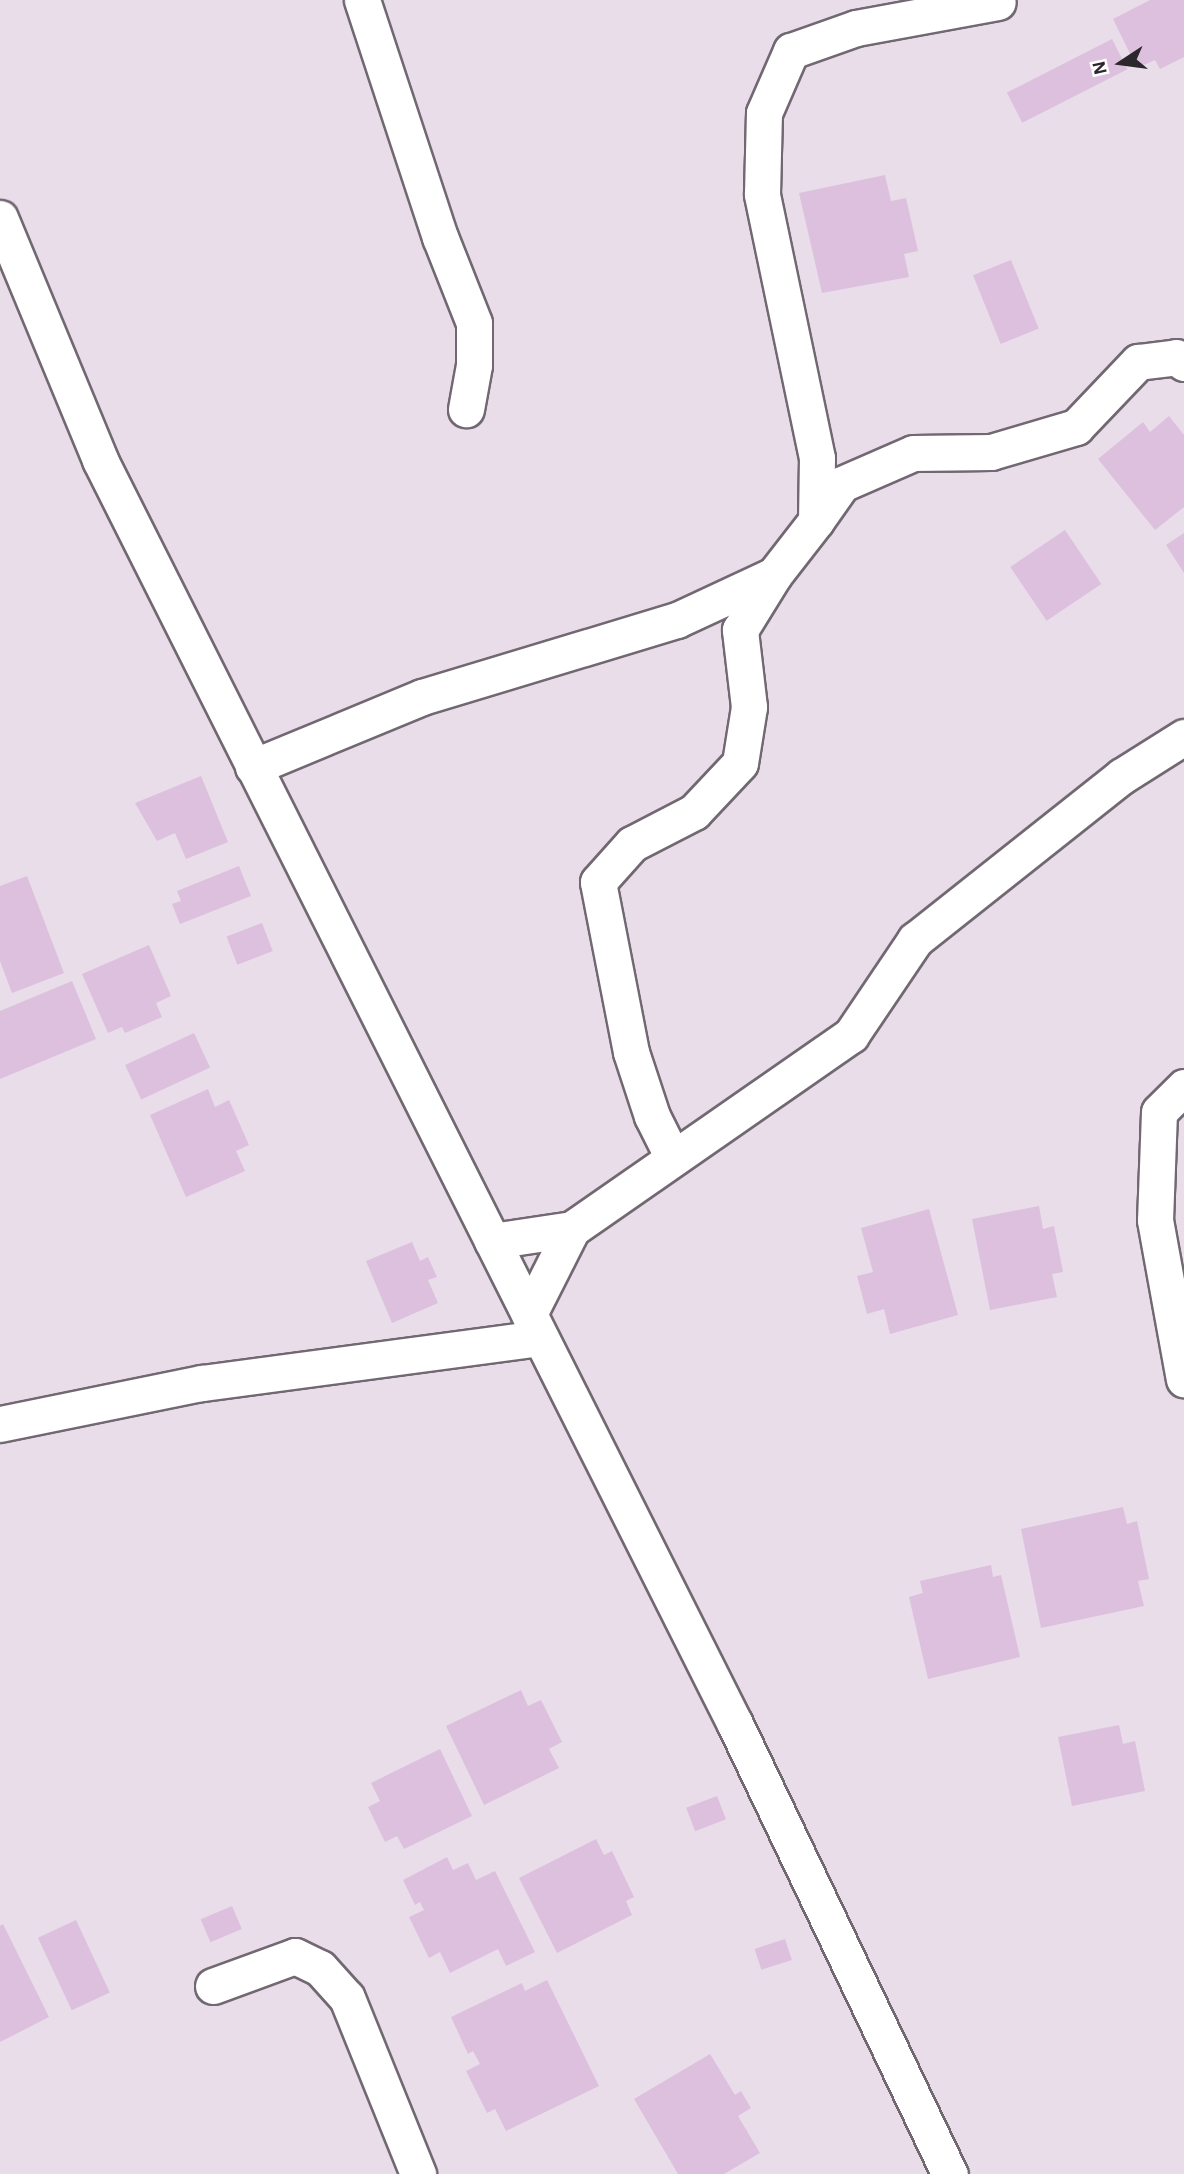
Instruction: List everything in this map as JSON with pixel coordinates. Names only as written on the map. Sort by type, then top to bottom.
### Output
[{"type":"street","points":[[362,0],[440,237],[474,323],[474,365],[466,409]]},
{"type":"street","points":[[816,521],[817,458],[762,194],[764,113],[791,51],[856,28],[998,2]]},
{"type":"street","points":[[0,218],[100,460],[734,1724],[950,2174]]},
{"type":"street","points":[[673,1158],[652,1116],[631,1052],[598,882],[632,844],[694,812],[740,763],[749,707],[740,630],[774,575],[842,484],[913,453],[991,452],[1076,427],[1138,362],[1176,357],[1184,363]]},
{"type":"street","points":[[253,767],[422,697],[677,620],[774,575]]},
{"type":"street","points":[[492,1241],[572,1229],[850,1035],[915,940],[1122,776],[1184,737]]},
{"type":"street","points":[[1184,1087],[1159,1112],[1155,1220],[1184,1380]]},
{"type":"street","points":[[535,1326],[572,1229]]},
{"type":"street","points":[[0,1424],[202,1383],[535,1326]]},
{"type":"street","points":[[213,1986],[295,1956],[320,1968],[347,1998],[418,2174]]},
{"type":"building","points":[[1150,0],[1184,0],[1184,57],[1160,69],[1155,60],[1137,68],[1113,19]]},
{"type":"building","points":[[1112,39],[1127,69],[1022,123],[1007,93]]},
{"type":"building","points":[[885,175],[891,201],[906,198],[918,251],[904,254],[909,277],[822,293],[799,193]]},
{"type":"building","points":[[1011,260],[1039,329],[1001,344],[973,275]]},
{"type":"building","points":[[1169,416],[1184,435],[1184,507],[1155,530],[1098,459],[1143,422],[1150,432]]},
{"type":"building","points":[[1065,530],[1101,584],[1047,621],[1010,567]]},
{"type":"building","points":[[1184,533],[1184,573],[1166,545]]},
{"type":"building","points":[[201,776],[228,842],[186,859],[175,833],[157,841],[135,803]]},
{"type":"building","points":[[239,866],[251,896],[180,924],[172,904],[181,901],[177,891]]},
{"type":"building","points":[[27,876],[64,973],[12,993],[0,961],[0,886]]},
{"type":"building","points":[[262,923],[273,951],[237,965],[227,937]]},
{"type":"building","points":[[149,945],[171,996],[156,1003],[162,1017],[125,1033],[122,1027],[108,1033],[82,974]]},
{"type":"building","points":[[72,981],[96,1039],[0,1079],[0,1011]]},
{"type":"building","points":[[194,1033],[210,1067],[141,1100],[125,1065]]},
{"type":"building","points":[[208,1089],[215,1107],[229,1100],[249,1145],[236,1151],[245,1171],[186,1197],[150,1115]]},
{"type":"building","points":[[1039,1206],[1043,1229],[1054,1226],[1063,1272],[1052,1274],[1057,1297],[990,1310],[972,1219]]},
{"type":"building","points":[[929,1209],[958,1315],[890,1334],[884,1309],[867,1314],[857,1276],[873,1272],[861,1228]]},
{"type":"building","points":[[412,1242],[420,1261],[428,1257],[437,1277],[428,1280],[438,1303],[392,1323],[366,1261]]},
{"type":"building","points":[[1123,1507],[1127,1524],[1137,1521],[1149,1579],[1138,1581],[1144,1606],[1041,1628],[1021,1529]]},
{"type":"building","points":[[991,1565],[993,1577],[1001,1575],[1020,1657],[928,1679],[909,1597],[923,1593],[920,1581]]},
{"type":"building","points":[[521,1690],[528,1706],[541,1700],[562,1742],[549,1749],[559,1768],[484,1805],[446,1726]]},
{"type":"building","points":[[1119,1725],[1123,1744],[1135,1741],[1145,1791],[1072,1806],[1058,1737]]},
{"type":"building","points":[[440,1749],[472,1816],[404,1849],[397,1836],[385,1842],[368,1807],[380,1801],[371,1783]]},
{"type":"building","points":[[717,1796],[726,1819],[695,1831],[686,1808]]},
{"type":"building","points":[[596,1839],[604,1855],[612,1851],[634,1897],[626,1901],[632,1915],[557,1953],[519,1878]]},
{"type":"building","points":[[447,1857],[453,1870],[468,1863],[476,1880],[495,1871],[535,1952],[506,1966],[498,1949],[450,1973],[440,1952],[429,1958],[409,1917],[424,1910],[420,1902],[415,1905],[403,1880]]},
{"type":"building","points":[[232,1906],[242,1929],[210,1942],[201,1919]]},
{"type":"building","points":[[76,1920],[110,1993],[72,2010],[38,1938]]},
{"type":"building","points":[[3,1924],[49,2017],[0,2042],[0,1926]]},
{"type":"building","points":[[785,1939],[792,1960],[761,1970],[755,1949]]},
{"type":"building","points":[[547,1980],[599,2086],[506,2131],[495,2109],[487,2113],[466,2071],[480,2064],[473,2051],[468,2054],[451,2017],[522,1983],[525,1991]]},
{"type":"building","points":[[710,2054],[735,2095],[741,2091],[751,2108],[738,2116],[760,2153],[724,2174],[678,2174],[634,2099]]}]
